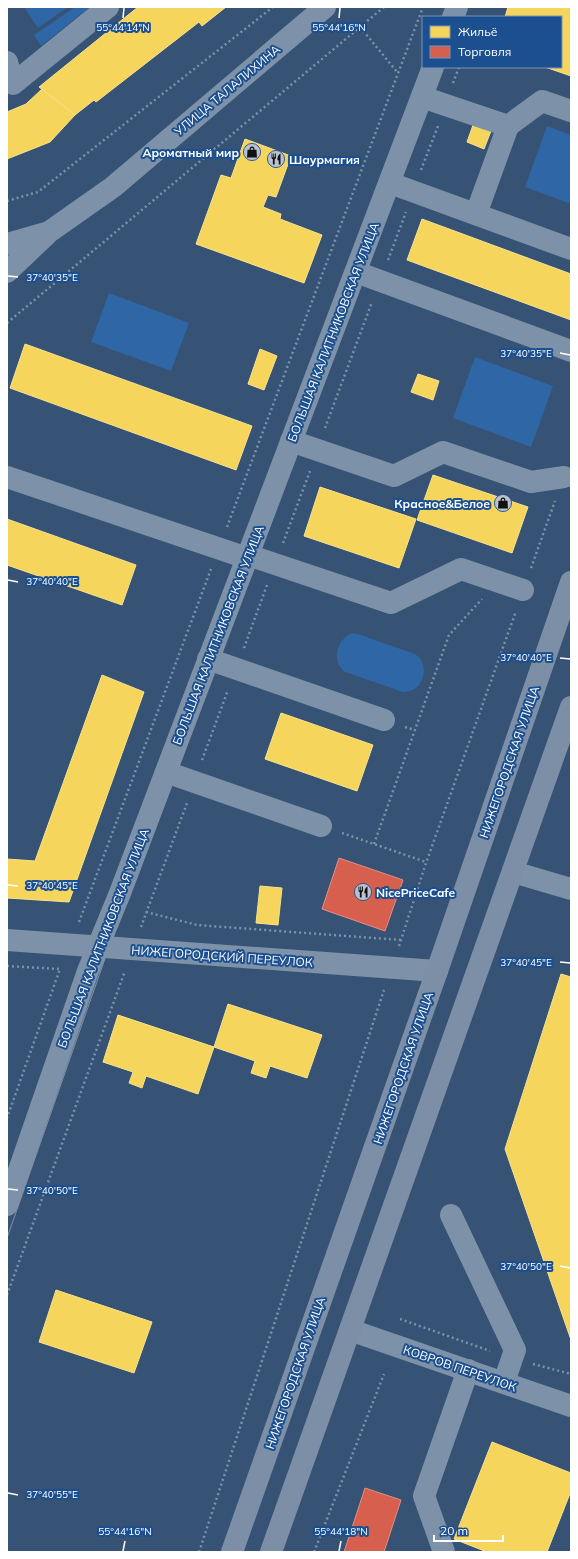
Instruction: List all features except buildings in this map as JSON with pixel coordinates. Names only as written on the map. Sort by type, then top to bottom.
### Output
[{"type":"main road","name":"НИЖЕГОРОДСКАЯ УЛИЦА","points":[[232,1552],[437,971],[571,582]]},
{"type":"main road","points":[[271,1552],[571,707]]},
{"type":"street","points":[[7,62],[13,84],[108,7]]},
{"type":"street","name":"УЛИЦА ТАЛАЛИХИНА","points":[[7,244],[48,232],[113,187],[325,7]]},
{"type":"street","name":"БОЛЬШАЯ КАЛИТНИКОВСКАЯ УЛИЦА","points":[[7,1205],[97,947],[166,772],[434,68]]},
{"type":"street","points":[[422,97],[508,126]]},
{"type":"street","points":[[476,214],[508,126],[542,101],[571,111]]},
{"type":"street","points":[[390,183],[571,249]]},
{"type":"street","points":[[7,272],[48,232]]},
{"type":"street","points":[[356,272],[571,351]]},
{"type":"street","points":[[291,441],[394,476],[443,452],[531,482],[564,477]]},
{"type":"street","points":[[7,477],[219,548],[248,556],[391,603],[461,569],[523,590]]},
{"type":"street","points":[[208,659],[384,720]]},
{"type":"street","points":[[166,772],[321,826]]},
{"type":"street","points":[[513,872],[571,889]]},
{"type":"street","name":"НИЖЕГОРОДСКИЙ ПЕРЕУЛОК","points":[[7,940],[437,971]]},
{"type":"street","points":[[451,1216],[515,1350],[504,1382]]},
{"type":"street","name":"КОВРОВ ПЕРЕУЛОК","points":[[350,1330],[571,1406]]},
{"type":"street","points":[[444,1552],[424,1496],[468,1370]]},
{"type":"path","points":[[7,201],[38,192],[273,7]]},
{"type":"path","points":[[7,323],[384,7]]},
{"type":"path","points":[[79,922],[423,7]]},
{"type":"path","points":[[360,27],[398,73]]},
{"type":"path","points":[[199,1552],[426,862],[564,477]]},
{"type":"path","points":[[374,844],[449,635],[498,581]]},
{"type":"path","points":[[321,826],[426,862]]},
{"type":"path","points":[[146,912],[197,925],[401,940]]},
{"type":"path","points":[[7,966],[60,969],[7,1118]]},
{"type":"path","points":[[400,1319],[513,1359],[571,1374]]},
{"type":"path","points":[[314,1552],[384,1374]]},
{"type":"shaded area","points":[[24,7],[68,7],[38,28]]},
{"type":"shaded area","points":[[75,7],[90,7],[41,46],[34,35]]},
{"type":"shaded area","points":[[547,126],[571,135],[571,204],[525,187]]},
{"type":"shaded area","points":[[109,293],[189,323],[171,371],[91,342]]},
{"type":"shaded area","points":[[475,357],[553,386],[531,447],[453,418]]},
{"type":"shaded area","points":[[351,633],[358,634],[415,654],[423,665],[423,678],[420,683],[416,688],[403,692],[345,672],[338,663],[337,652],[342,641]]},
{"type":"tram line","points":[[446,16],[450,7]]},
{"type":"tram line","points":[[461,16],[465,7]]},
{"type":"tram line","points":[[7,1175],[78,970],[112,891],[427,68]]},
{"type":"tram line","points":[[7,1238],[127,896],[442,68]]},
{"type":"place","name":"Ароматный мир","points":[[252,152]]},
{"type":"place","name":"Шаурмагия","points":[[276,159]]},
{"type":"place","name":"Красное&Белое","points":[[503,503]]},
{"type":"place","name":"NicePriceCafe","points":[[363,892]]}]
